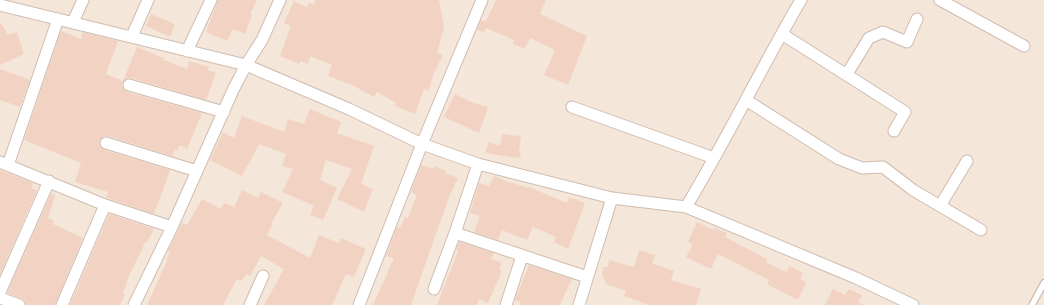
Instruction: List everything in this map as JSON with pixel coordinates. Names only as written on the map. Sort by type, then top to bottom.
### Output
[{"type":"street","points":[[73,22],[83,0]]},
{"type":"street","points":[[132,36],[148,0]]},
{"type":"street","points":[[187,51],[211,0]]},
{"type":"street","points":[[134,305],[172,227],[233,90],[246,65],[262,40],[280,0]]},
{"type":"street","points":[[359,305],[422,144],[482,0]]},
{"type":"street","points":[[686,207],[801,0]]},
{"type":"street","points":[[940,0],[1024,46]]},
{"type":"street","points":[[7,4],[58,19],[246,65],[349,109],[422,144],[478,164],[612,198],[686,207],[856,278],[913,305]]},
{"type":"street","points":[[58,19],[4,164],[105,205],[172,227]]},
{"type":"street","points":[[847,74],[869,38],[883,32],[907,42],[917,19]]},
{"type":"street","points":[[782,34],[905,112],[894,131]]},
{"type":"street","points":[[129,85],[224,112]]},
{"type":"street","points":[[746,100],[839,159],[862,168],[883,167],[913,190],[981,230]]},
{"type":"street","points":[[572,107],[714,158]]},
{"type":"street","points":[[106,143],[197,170]]},
{"type":"street","points":[[940,206],[967,161]]},
{"type":"street","points":[[434,289],[455,233],[478,164]]},
{"type":"street","points":[[0,292],[49,181]]},
{"type":"street","points":[[580,305],[587,277],[612,198]]},
{"type":"street","points":[[62,305],[105,205]]},
{"type":"street","points":[[455,233],[587,277]]},
{"type":"street","points":[[506,305],[522,256]]},
{"type":"street","points":[[250,305],[263,276]]},
{"type":"street","points":[[0,298],[19,305]]},
{"type":"lane","points":[[1032,305],[1044,283]]},
{"type":"shaded area","points":[[0,0],[1044,0],[1044,305],[0,305]]},
{"type":"building","points":[[218,0],[257,0],[250,14],[252,15],[245,34],[233,29],[227,41],[206,32]]},
{"type":"building","points":[[316,0],[439,0],[444,27],[437,53],[443,55],[432,77],[428,91],[424,89],[415,114],[395,106],[396,103],[377,92],[374,97],[352,85],[328,76],[332,65],[310,56],[308,64],[300,61],[299,64],[280,56],[291,26],[284,23],[294,1],[307,7],[309,2],[313,5]]},
{"type":"building","points":[[496,0],[546,0],[540,14],[587,36],[568,85],[544,75],[555,50],[530,38],[525,49],[513,44],[514,40],[486,28],[484,32],[477,30],[481,20],[486,21]]},
{"type":"building","points":[[151,14],[175,24],[170,37],[146,26]]},
{"type":"building","points":[[0,22],[8,35],[17,32],[24,54],[0,65]]},
{"type":"building","points":[[61,31],[81,39],[83,32],[118,41],[106,74],[123,81],[137,47],[187,69],[189,61],[209,67],[208,70],[216,73],[206,100],[131,78],[127,78],[122,83],[122,87],[127,92],[202,113],[187,149],[180,145],[172,156],[108,136],[104,136],[99,141],[99,145],[104,150],[170,171],[154,214],[106,198],[108,192],[75,182],[81,163],[24,140]]},
{"type":"building","points":[[0,69],[30,80],[20,107],[0,100]]},
{"type":"building","points":[[455,94],[473,103],[488,107],[479,133],[444,117]]},
{"type":"building","points":[[310,109],[341,122],[337,133],[374,146],[361,184],[373,189],[364,212],[337,199],[352,169],[326,160],[320,180],[337,188],[323,220],[310,215],[314,206],[282,192],[293,169],[282,166],[286,154],[259,144],[242,176],[210,160],[223,132],[234,138],[242,116],[284,132],[288,119],[304,124]]},
{"type":"building","points":[[502,134],[521,136],[519,152],[521,153],[520,158],[485,152],[489,142],[500,146]]},
{"type":"building","points":[[421,165],[434,169],[435,166],[446,171],[445,173],[458,178],[449,197],[411,305],[373,305],[394,258],[386,256],[397,227],[400,228],[405,217],[408,218],[417,195],[411,192]]},
{"type":"building","points":[[0,170],[33,183],[31,188],[37,190],[0,275]]},
{"type":"building","points":[[494,176],[510,183],[529,187],[567,203],[569,197],[585,203],[568,249],[554,242],[556,237],[533,227],[527,240],[502,230],[498,240],[474,232],[480,216],[470,213],[479,183],[489,186]]},
{"type":"building","points":[[242,190],[258,198],[261,192],[283,203],[271,224],[272,225],[267,235],[310,258],[319,235],[339,243],[341,238],[366,249],[354,277],[346,274],[332,305],[264,305],[284,269],[261,256],[250,276],[246,274],[242,281],[237,279],[223,305],[147,305],[167,261],[166,260],[170,252],[168,251],[182,223],[187,225],[202,199],[221,209],[224,203],[234,207]]},
{"type":"building","points":[[51,194],[55,196],[48,218],[54,221],[53,224],[83,238],[55,305],[26,305],[25,301],[22,299],[7,293]]},
{"type":"building","points":[[109,214],[154,229],[147,242],[146,241],[129,276],[123,293],[125,294],[120,305],[70,305]]},
{"type":"building","points":[[697,222],[713,230],[714,228],[727,233],[725,237],[767,259],[766,262],[786,272],[790,266],[803,273],[800,279],[806,282],[798,300],[767,284],[769,280],[718,254],[711,269],[686,257],[693,244],[688,242]]},
{"type":"building","points":[[459,242],[494,253],[491,259],[502,263],[499,270],[502,271],[488,303],[479,299],[477,305],[437,305],[458,251],[456,250]]},
{"type":"building","points":[[639,250],[655,255],[652,263],[674,271],[671,280],[701,289],[696,305],[649,305],[624,296],[626,291],[606,284],[602,273],[604,267],[608,267],[609,260],[634,267]]},
{"type":"building","points":[[529,265],[572,279],[560,305],[520,305],[521,302],[515,300]]},
{"type":"building","points":[[833,289],[845,295],[849,289],[862,295],[858,302],[864,305],[825,305]]}]
